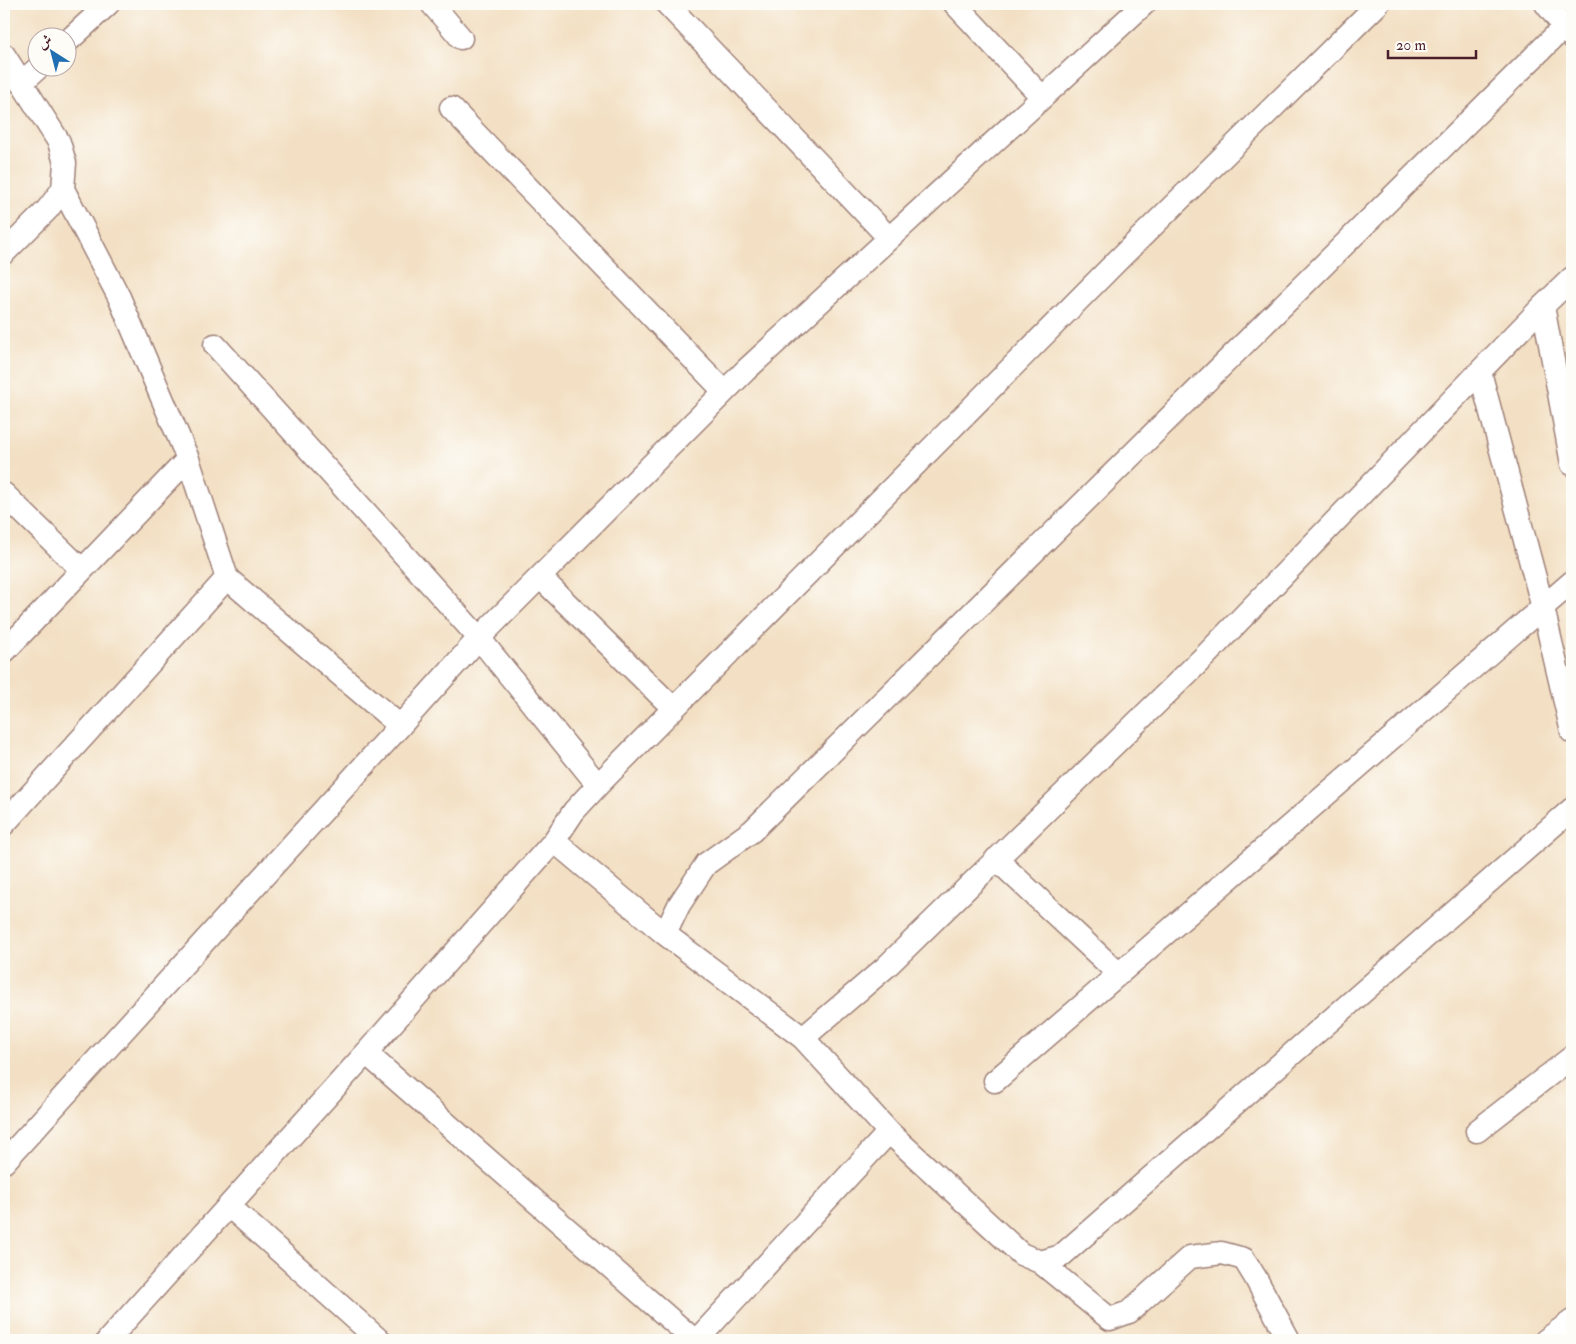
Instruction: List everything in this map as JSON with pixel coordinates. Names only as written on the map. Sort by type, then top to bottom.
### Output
[{"type":"street","points":[[78,32],[108,4]]},
{"type":"street","points":[[432,4],[461,38]]},
{"type":"street","points":[[668,4],[889,238]]},
{"type":"street","points":[[955,4],[1042,97]]},
{"type":"street","points":[[4,1162],[479,638],[724,392],[1144,4]]},
{"type":"street","points":[[108,1340],[554,841],[574,811],[598,785],[1127,251],[1378,4]]},
{"type":"street","points":[[665,934],[679,905],[706,864],[752,831],[1568,32],[1546,4]]},
{"type":"street","points":[[4,55],[59,142],[65,163],[62,189],[47,210],[4,253]]},
{"type":"street","points":[[21,83],[28,77]]},
{"type":"street","points":[[451,108],[724,392]]},
{"type":"street","points":[[62,189],[119,297],[188,459],[227,578],[400,726]]},
{"type":"street","points":[[803,1038],[886,967],[1206,655],[1572,278]]},
{"type":"street","points":[[1543,306],[1572,464]]},
{"type":"street","points":[[215,345],[479,638],[598,785]]},
{"type":"street","points":[[1480,372],[1542,608],[1572,732]]},
{"type":"street","points":[[4,652],[188,459]]},
{"type":"street","points":[[4,494],[82,570]]},
{"type":"street","points":[[540,577],[674,708]]},
{"type":"street","points":[[4,824],[227,578]]},
{"type":"street","points":[[995,1081],[1572,582]]},
{"type":"street","points":[[1040,1262],[1061,1256],[1572,809]]},
{"type":"street","points":[[554,841],[665,934],[803,1038],[889,1132],[1021,1254],[1040,1262],[1110,1319],[1129,1312],[1190,1257],[1222,1253],[1244,1259],[1289,1340]]},
{"type":"street","points":[[996,859],[1119,974]]},
{"type":"street","points":[[366,1053],[695,1340],[889,1132]]},
{"type":"street","points":[[1477,1131],[1572,1057]]},
{"type":"street","points":[[229,1206],[379,1340]]},
{"type":"street","points":[[1546,1340],[1572,1321]]}]
